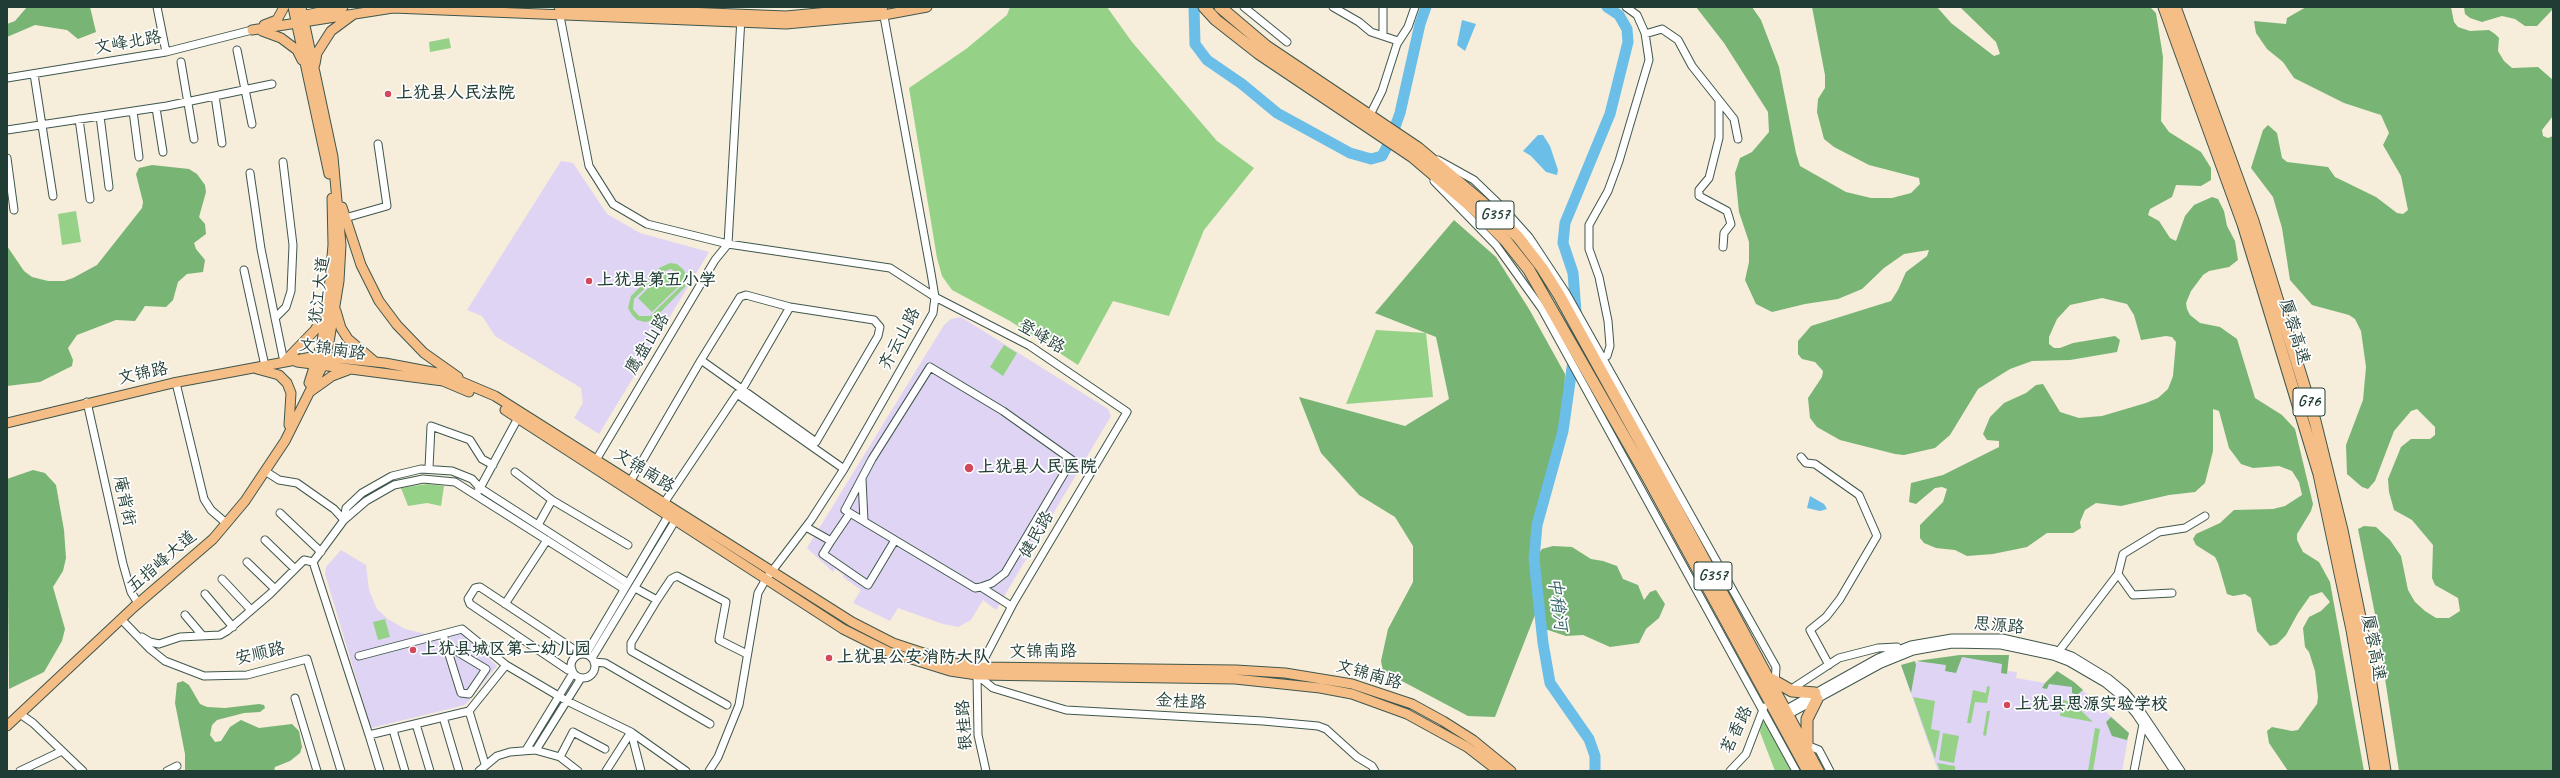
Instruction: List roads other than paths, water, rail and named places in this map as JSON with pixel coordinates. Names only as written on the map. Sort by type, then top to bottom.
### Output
[{"type":"highway","name":"G357","points":[[1204,7],[1216,20],[1258,53],[1366,120],[1415,153],[1482,202],[1518,237],[1563,294],[1601,384],[1767,705],[1783,714],[1806,745],[1818,771]]},
{"type":"highway","name":"G357","points":[[1220,7],[1266,46],[1366,120]]},
{"type":"highway","name":"厦蓉高速","points":[[2164,7],[2183,46],[2253,220],[2324,455],[2362,627],[2385,771]]},
{"type":"highway","name":"厦蓉高速","points":[[2174,7],[2183,46],[2243,224],[2319,474],[2352,630],[2376,771]]},
{"type":"highway","name":"G357","points":[[1415,153],[1474,209],[1506,242],[1529,270],[1601,384],[1767,675],[1775,685],[1783,714],[1808,771]]},
{"type":"highway","points":[[1775,685],[1816,696],[1807,719],[1806,745]]},
{"type":"main road","points":[[254,30],[277,20],[284,7]]},
{"type":"main road","name":"犹江大道","points":[[293,7],[300,17],[326,152],[332,198],[333,245],[320,360]]},
{"type":"main road","points":[[254,30],[300,17],[344,7]]},
{"type":"main road","points":[[559,10],[569,7],[741,18],[766,15],[786,24],[883,11],[927,7]]},
{"type":"main road","points":[[300,17],[417,8],[662,12]]},
{"type":"main road","points":[[254,30],[273,33],[281,38],[297,50],[310,67],[317,53],[332,31],[357,12]]},
{"type":"main road","name":"犹江大道","points":[[306,396],[320,360],[335,305],[341,245],[338,196],[333,157],[310,67]]},
{"type":"main road","points":[[338,196],[361,265],[379,301],[424,353],[470,386]]},
{"type":"main road","points":[[335,305],[341,328],[348,339],[375,362]]},
{"type":"main road","points":[[286,361],[315,330],[326,311]]},
{"type":"main road","name":"文锦南路","points":[[320,360],[351,369],[443,382],[492,401],[843,629],[889,652],[936,667],[978,671],[1015,678],[1158,677],[1228,679],[1320,688],[1352,694],[1407,714],[1467,747],[1498,771]]},
{"type":"main road","name":"文锦南路","points":[[286,361],[320,360],[375,362],[443,374],[495,396],[852,622],[893,642],[978,671],[1236,670],[1321,678],[1352,684],[1412,704],[1473,740],[1511,771]]},
{"type":"main road","name":"文锦路","points":[[7,423],[87,402],[286,361]]},
{"type":"main road","points":[[250,368],[269,371],[278,375],[287,383],[291,393],[292,405],[287,437]]},
{"type":"main road","points":[[306,396],[326,379],[351,369]]},
{"type":"main road","name":"五指峰大道","points":[[7,726],[138,603],[213,539],[265,471],[287,437],[306,396]]},
{"type":"street","points":[[157,7],[166,52]]},
{"type":"street","points":[[1244,7],[1287,42]]},
{"type":"street","points":[[1333,7],[1371,32],[1398,41]]},
{"type":"street","points":[[1383,7],[1383,36]]},
{"type":"street","points":[[1366,120],[1382,91],[1398,41],[1408,27],[1414,7]]},
{"type":"street","points":[[1604,357],[1607,356],[1610,346],[1608,321],[1599,278],[1589,249],[1588,225],[1608,191],[1631,125],[1649,60],[1645,34],[1637,15],[1626,7]]},
{"type":"street","name":"登峰路","points":[[559,10],[589,166],[613,204],[647,224],[728,244],[890,268],[935,297],[1030,346],[1127,412]]},
{"type":"street","name":"齐云山路","points":[[709,771],[718,757],[739,705],[758,593],[771,571],[806,527],[844,469],[925,331],[933,313],[935,297],[883,11]]},
{"type":"street","points":[[728,244],[741,18]]},
{"type":"street","points":[[1645,34],[1662,29],[1678,40],[1692,66],[1734,119],[1738,139]]},
{"type":"street","name":"文峰北路","points":[[7,78],[166,52],[254,30]]},
{"type":"street","points":[[237,50],[252,124]]},
{"type":"street","points":[[181,62],[194,138]]},
{"type":"street","points":[[34,74],[53,196]]},
{"type":"street","points":[[7,130],[156,108],[272,84]]},
{"type":"street","points":[[215,96],[222,143]]},
{"type":"street","points":[[1719,101],[1719,138],[1709,178],[1700,190],[1699,196],[1727,211],[1731,224],[1724,233],[1723,247]]},
{"type":"street","points":[[156,108],[163,152]]},
{"type":"street","points":[[133,111],[139,157]]},
{"type":"street","points":[[100,116],[109,187]]},
{"type":"street","points":[[79,120],[90,199]]},
{"type":"street","points":[[345,218],[387,206],[378,144]]},
{"type":"street","points":[[1415,153],[1456,206],[1496,245],[1542,309],[1590,397],[1767,705],[1796,771]]},
{"type":"street","points":[[7,158],[14,210]]},
{"type":"street","points":[[275,318],[286,307],[291,291],[293,246],[283,162]]},
{"type":"street","points":[[250,173],[261,250],[275,318],[286,361]]},
{"type":"street","name":"鹰盘山路","points":[[596,460],[715,260],[728,244]]},
{"type":"street","points":[[244,270],[265,366]]},
{"type":"street","points":[[1563,294],[1604,357],[1776,667],[1775,685]]},
{"type":"street","points":[[630,482],[701,360],[742,296],[790,307],[874,320],[880,327],[878,336],[816,442],[701,360]]},
{"type":"street","points":[[742,388],[790,307]]},
{"type":"street","points":[[930,367],[1003,411],[1069,456],[1072,460],[1069,468],[1005,573],[998,579],[981,587],[975,588],[845,510],[862,479],[930,367]]},
{"type":"street","points":[[176,383],[204,499],[211,510],[226,523]]},
{"type":"street","points":[[664,503],[736,394],[844,469]]},
{"type":"street","name":"庵背街","points":[[87,402],[122,564],[131,592],[138,603]]},
{"type":"street","name":"健民路","points":[[978,671],[1011,606],[1127,412]]},
{"type":"street","points":[[478,491],[518,418]]},
{"type":"street","points":[[426,479],[431,426],[470,440],[482,459],[493,465]]},
{"type":"street","points":[[1801,457],[1806,462],[1815,464],[1859,495],[1877,536],[1840,599],[1826,617],[1810,630],[1829,665]]},
{"type":"street","points":[[344,520],[346,508],[359,496],[392,476],[427,468],[452,471],[472,479],[478,491],[547,540],[626,586],[656,600]]},
{"type":"street","points":[[265,471],[279,480],[297,483],[334,509],[344,520]]},
{"type":"street","points":[[450,482],[452,471]]},
{"type":"street","points":[[515,472],[552,500],[628,545]]},
{"type":"street","points":[[313,562],[344,520],[364,503],[394,485],[426,479],[450,482],[478,491],[538,525],[626,586]]},
{"type":"street","points":[[862,479],[864,521]]},
{"type":"street","points":[[359,496],[364,503]]},
{"type":"street","points":[[538,525],[552,500]]},
{"type":"street","points":[[850,512],[823,554],[868,585],[895,540]]},
{"type":"street","points":[[280,513],[321,552]]},
{"type":"street","points":[[2059,651],[2118,574],[2123,554],[2159,532],[2185,528],[2205,516]]},
{"type":"street","points":[[672,518],[626,586],[588,657],[593,673],[587,678],[581,678],[572,671],[568,670],[470,604],[468,599],[475,588],[480,587],[588,657],[604,663],[710,724]]},
{"type":"street","points":[[526,750],[559,696],[572,671],[572,661],[588,657],[634,589],[672,518]]},
{"type":"street","points":[[806,527],[831,541]]},
{"type":"street","points":[[265,540],[295,570]]},
{"type":"street","points":[[506,604],[547,540]]},
{"type":"street","points":[[129,627],[150,642],[159,644],[180,637],[220,635],[233,627],[304,560],[313,562]]},
{"type":"street","points":[[247,562],[275,589]]},
{"type":"street","points":[[313,562],[380,771]]},
{"type":"street","points":[[2118,574],[2133,595],[2172,593]]},
{"type":"street","points":[[727,705],[631,651],[631,643],[656,600],[671,579],[677,576],[726,602],[719,640],[747,654]]},
{"type":"street","points":[[222,579],[251,610]]},
{"type":"street","points":[[981,587],[1011,606]]},
{"type":"street","points":[[205,594],[233,627]]},
{"type":"street","points":[[185,615],[202,635]]},
{"type":"street","name":"安顺路","points":[[121,619],[164,661],[204,676],[247,675],[307,659],[341,771]]},
{"type":"street","points":[[359,656],[462,629],[506,665],[566,701],[631,732],[686,771]]},
{"type":"street","points":[[443,634],[446,645],[461,693],[469,694],[486,669],[446,645]]},
{"type":"street","name":"思源路","points":[[1816,696],[1878,658],[1905,647],[1930,640],[1975,638],[2025,642],[2059,651],[2078,660],[2108,678],[2125,692],[2145,717],[2181,771]]},
{"type":"street","name":"思源路","points":[[1783,714],[1881,664],[1913,651],[1952,644],[2001,645],[2053,656],[2088,672],[2121,696],[2143,725],[2174,771]]},
{"type":"street","points":[[1790,690],[1839,658],[1878,648],[1905,647]]},
{"type":"street","points":[[370,736],[469,711],[506,665]]},
{"type":"street","name":"银桂路","points":[[978,671],[978,735],[986,771]]},
{"type":"street","name":"金桂路","points":[[978,671],[992,688],[1066,710],[1263,720],[1318,726],[1326,730],[1357,757],[1372,766],[1375,771]]},
{"type":"street","points":[[536,750],[581,678]]},
{"type":"street","points":[[295,698],[317,771]]},
{"type":"street","name":"茗香路","points":[[1730,771],[1739,764],[1746,754],[1767,705]]},
{"type":"street","points":[[469,711],[484,764]]},
{"type":"street","points":[[20,714],[84,771]]},
{"type":"street","points":[[443,717],[459,771]]},
{"type":"street","points":[[2134,771],[2145,717]]},
{"type":"street","points":[[416,724],[430,771]]},
{"type":"street","points":[[392,730],[406,771]]},
{"type":"street","points":[[560,757],[573,732],[605,749]]},
{"type":"street","points":[[606,771],[612,767],[631,732]]},
{"type":"street","points":[[631,732],[641,771]]},
{"type":"street","points":[[1806,745],[1819,750],[1830,771]]},
{"type":"street","points":[[479,771],[484,764],[497,756],[526,750],[536,750],[560,757],[578,771]]},
{"type":"street","points":[[20,771],[62,751]]},
{"type":"street","points":[[167,771],[177,766]]},
{"type":"water","points":[[1462,20],[1476,24],[1465,51],[1457,45]]},
{"type":"water","points":[[1538,135],[1543,135],[1550,146],[1558,170],[1557,175],[1546,172],[1531,156],[1523,151]]},
{"type":"water","points":[[1810,496],[1824,504],[1827,509],[1820,511],[1807,508]]},
{"type":"waterway","points":[[1194,7],[1195,44],[1207,60],[1242,84],[1277,113],[1350,153],[1371,159],[1382,156],[1390,141],[1400,113],[1420,24],[1426,7]]},
{"type":"waterway","name":"中稍河","points":[[1595,771],[1595,756],[1589,739],[1550,683],[1543,643],[1534,559],[1537,525],[1563,431],[1575,347],[1576,312],[1573,273],[1563,243],[1565,223],[1610,114],[1628,42],[1627,29],[1619,15],[1607,7]]},
{"type":"place","name":"上犹县人民法院","points":[[388,94]]},
{"type":"place","name":"上犹县第五小学","points":[[589,281]]},
{"type":"place","name":"上犹县人民医院","points":[[969,468]]},
{"type":"place","name":"上犹县城区第二幼儿园","points":[[413,650]]},
{"type":"place","name":"上犹县公安消防大队","points":[[829,658]]},
{"type":"place","name":"上犹县思源实验学校","points":[[2007,705]]}]
